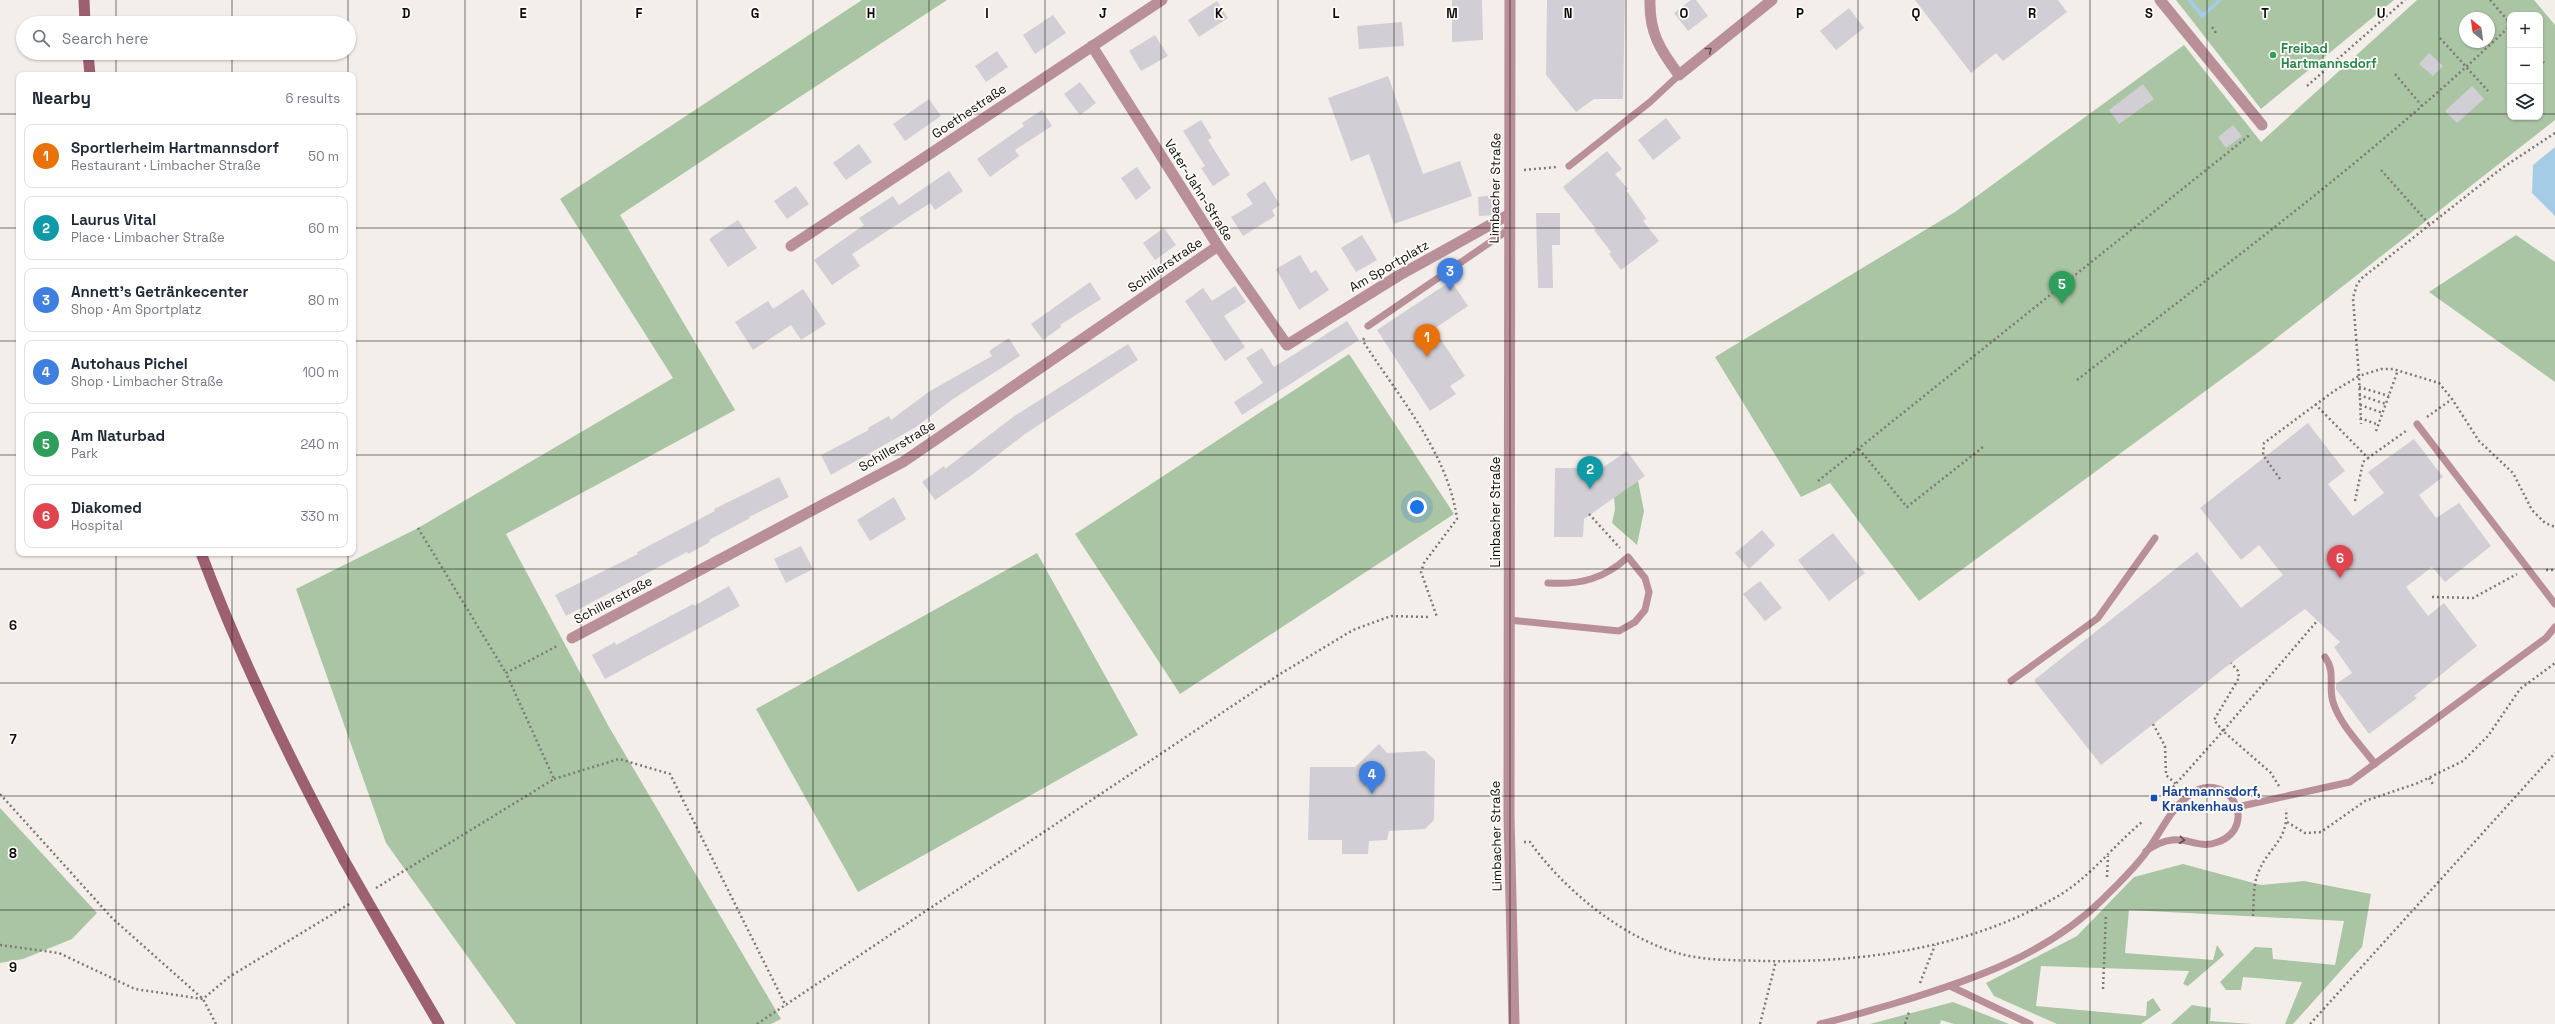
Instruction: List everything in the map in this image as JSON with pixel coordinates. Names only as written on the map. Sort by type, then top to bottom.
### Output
[{"type":"main road","points":[[84,0],[85,16]]},
{"type":"main road","points":[[89,60],[90,72]]},
{"type":"main road","points":[[202,556],[239,651],[274,727],[344,860],[439,1024]]},
{"type":"street","name":"Goethestraße","points":[[791,246],[1162,0]]},
{"type":"street","name":"Limbacher Straße","points":[[1510,0],[1508,215],[1509,620],[1510,841],[1514,1024]]},
{"type":"street","points":[[1650,0],[1650,19],[1660,50],[1679,75],[1772,0]]},
{"type":"street","points":[[2160,0],[2262,125]]},
{"type":"street","name":"Vater-Jahn-Straße","points":[[1092,46],[1218,246],[1287,345]]},
{"type":"street","name":"Am Sportplatz","points":[[1287,345],[1398,276],[1508,215]]},
{"type":"street","name":"Schillerstraße","points":[[572,638],[903,462],[1218,246]]},
{"type":"lane","points":[[1569,166],[1650,102],[1679,75]]},
{"type":"lane","points":[[1368,326],[1508,230]]},
{"type":"lane","points":[[2417,424],[2532,572],[2555,604]]},
{"type":"lane","points":[[2011,681],[2098,618],[2155,538]]},
{"type":"lane","points":[[1509,620],[1619,631],[1635,622],[1645,610],[1649,592],[1645,578],[1628,557],[1616,569],[1594,580],[1569,584],[1548,583]]},
{"type":"lane","points":[[2237,807],[2350,782],[2546,638],[2555,627]]},
{"type":"lane","points":[[2325,657],[2331,668],[2331,692],[2336,712],[2375,764]]},
{"type":"lane","points":[[1820,1024],[1950,986],[1995,969],[2054,940],[2087,915],[2106,896],[2146,852],[2170,815],[2197,790],[2218,788],[2232,798],[2237,807],[2236,826],[2223,840],[2206,843],[2169,839],[2146,852]]},
{"type":"lane","points":[[1950,986],[2030,1024]]},
{"type":"path","points":[[2308,86],[2405,0]]},
{"type":"path","points":[[2490,0],[2507,20]]},
{"type":"path","points":[[2212,27],[2216,33]]},
{"type":"path","points":[[2077,380],[2368,154],[2467,67],[2507,29]]},
{"type":"path","points":[[2440,38],[2488,91]]},
{"type":"path","points":[[2395,74],[2422,106]]},
{"type":"path","points":[[1818,481],[2262,125]]},
{"type":"path","points":[[2361,424],[2353,298],[2357,284],[2429,224],[2502,168],[2555,133]]},
{"type":"path","points":[[1524,176],[1524,169],[1569,166]]},
{"type":"path","points":[[2381,170],[2429,224]]},
{"type":"path","points":[[1368,326],[1363,341],[1440,460],[1454,494],[1457,519],[1424,563],[1421,572],[1437,617]]},
{"type":"path","points":[[2280,479],[2263,455],[2264,443],[2316,404],[2359,376],[2381,369],[2398,370],[2439,383],[2452,399],[2479,441],[2513,473],[2535,514],[2545,523],[2555,527]]},
{"type":"path","points":[[2376,431],[2398,370]]},
{"type":"path","points":[[2359,387],[2389,396]]},
{"type":"path","points":[[2360,395],[2386,404]]},
{"type":"path","points":[[2355,500],[2363,462],[2452,399]]},
{"type":"path","points":[[2316,404],[2368,458]]},
{"type":"path","points":[[2360,405],[2383,413]]},
{"type":"path","points":[[2360,418],[2379,425]]},
{"type":"path","points":[[1859,449],[1907,507],[1983,447]]},
{"type":"path","points":[[1589,514],[1628,557]]},
{"type":"path","points":[[418,528],[506,673],[554,779]]},
{"type":"path","points":[[2432,597],[2473,598],[2519,573],[2555,570]]},
{"type":"path","points":[[757,1024],[786,1006],[1147,761],[1353,630],[1391,616],[1430,617]]},
{"type":"path","points":[[2173,787],[2317,621]]},
{"type":"path","points":[[506,673],[572,638]]},
{"type":"path","points":[[2231,663],[2238,670],[2239,678],[2214,720],[2223,731],[2271,773],[2282,797],[2287,822],[2281,839],[2258,873],[2253,916]]},
{"type":"path","points":[[2287,822],[2305,833],[2321,832],[2365,801],[2429,778],[2451,768],[2472,753],[2488,736],[2520,688],[2555,663]]},
{"type":"path","points":[[2153,724],[2165,746],[2166,776],[2176,784]]},
{"type":"path","points":[[2310,1024],[2555,752]]},
{"type":"path","points":[[386,882],[554,779],[619,759],[670,774],[786,1006]]},
{"type":"path","points":[[2429,778],[2434,786]]},
{"type":"path","points":[[0,794],[112,918],[203,999],[216,1024]]},
{"type":"path","points":[[1510,841],[1530,842],[1541,857],[1574,893],[1613,920],[1652,943],[1693,956],[1776,961],[1846,957],[1892,951],[1935,944],[1996,926],[2055,899],[2093,870],[2142,822]]},
{"type":"path","points":[[2103,989],[2108,856]]},
{"type":"path","points":[[0,945],[59,953],[135,989],[203,999],[229,977],[343,908]]},
{"type":"path","points":[[1760,1024],[1776,961]]},
{"type":"green space","points":[[862,0],[947,0],[620,215],[735,410],[506,534],[609,727],[781,1019],[771,1024],[516,1024],[386,843],[296,589],[418,528],[673,378],[560,199]]},
{"type":"green space","name":"Freibad Hartmannsdorf","points":[[2176,0],[2394,0],[2261,109]]},
{"type":"green space","points":[[2417,0],[2534,0],[2555,25],[2555,120],[2260,351],[1919,601],[1830,483],[1801,497],[1715,357],[1955,212],[2184,45],[2261,142]]},
{"type":"green space","points":[[2516,235],[2555,262],[2555,382],[2429,292]]},
{"type":"green space","points":[[1349,354],[1454,514],[1180,694],[1075,534]]},
{"type":"green space","points":[[1638,481],[1644,511],[1637,545],[1612,523],[1615,509],[1614,497]]},
{"type":"green space","points":[[1037,553],[1138,735],[858,892],[756,709]]},
{"type":"green space","points":[[0,808],[97,913],[72,939],[23,959],[0,963]]},
{"type":"green space","points":[[2183,864],[2261,885],[2304,881],[2371,894],[2362,947],[2293,1024],[2285,1024],[2302,982],[2243,977],[2241,990],[2226,990],[2220,982],[2255,947],[2272,948],[2273,959],[2335,965],[2344,921],[2129,910],[2125,953],[2213,960],[2217,945],[2224,955],[2188,986],[2183,984],[2189,971],[2041,966],[2036,1006],[2146,1016],[2147,1002],[2153,998],[2161,1010],[2141,1024],[2057,1024],[1994,996],[1986,983],[2077,936],[2134,877]]},
{"type":"green space","points":[[1953,1002],[2009,1024],[1954,1024],[1941,1020],[1940,1024],[1870,1024]]},
{"type":"green space","points":[[2192,1005],[2211,1008],[2210,1021],[2252,1024],[2171,1024]]},
{"type":"water","points":[[2187,0],[2192,0],[2203,13],[2217,0],[2222,0],[2202,19]]},
{"type":"water","points":[[2555,147],[2555,216],[2532,193],[2533,165]]},
{"type":"building","points":[[1452,0],[1482,0],[1483,40],[1452,42]]},
{"type":"building","points":[[1547,0],[1625,0],[1623,99],[1594,99],[1576,112],[1546,75]]},
{"type":"building","points":[[1691,0],[1696,0],[1708,16],[1688,31],[1674,13]]},
{"type":"building","points":[[1915,0],[2058,0],[2067,12],[2003,61],[1996,53],[1971,73]]},
{"type":"building","points":[[1217,1],[1228,18],[1199,37],[1188,20]]},
{"type":"building","points":[[1849,8],[1864,28],[1836,50],[1820,31]]},
{"type":"building","points":[[1053,15],[1066,33],[1035,54],[1023,35]]},
{"type":"building","points":[[1402,22],[1404,46],[1359,49],[1357,26]]},
{"type":"building","points":[[1155,35],[1168,56],[1141,71],[1129,51]]},
{"type":"building","points":[[997,51],[1008,67],[986,82],[975,66]]},
{"type":"building","points":[[2429,53],[2443,66],[2433,76],[2419,64]]},
{"type":"building","points":[[1388,76],[1423,174],[1460,161],[1472,196],[1394,224],[1369,154],[1351,161],[1328,98]]},
{"type":"building","points":[[1080,82],[1096,103],[1080,115],[1064,94]]},
{"type":"building","points":[[2143,84],[2154,99],[2119,124],[2109,110]]},
{"type":"building","points":[[2472,86],[2484,99],[2457,123],[2445,111]]},
{"type":"building","points":[[929,99],[941,116],[905,141],[893,124]]},
{"type":"building","points":[[1042,110],[1052,126],[1015,150],[1019,156],[990,177],[977,159],[1024,126],[1022,123]]},
{"type":"building","points":[[1666,118],[1681,138],[1653,160],[1638,140]]},
{"type":"building","points":[[1201,120],[1212,138],[1208,140],[1230,175],[1213,186],[1201,168],[1205,166],[1183,131]]},
{"type":"building","points":[[2233,125],[2242,136],[2226,148],[2218,137]]},
{"type":"building","points":[[859,144],[872,162],[846,180],[833,163]]},
{"type":"building","points":[[1607,151],[1622,169],[1615,174],[1628,189],[1626,190],[1646,218],[1643,221],[1659,241],[1621,270],[1609,254],[1611,252],[1594,230],[1596,229],[1563,187]]},
{"type":"building","points":[[1137,167],[1151,188],[1136,200],[1121,178]]},
{"type":"building","points":[[949,171],[963,191],[935,210],[930,203],[852,254],[860,266],[832,285],[814,260],[864,225],[859,218],[893,196],[899,205]]},
{"type":"building","points":[[1265,181],[1280,205],[1272,210],[1275,216],[1243,236],[1231,217],[1253,204],[1246,194]]},
{"type":"building","points":[[796,186],[809,204],[787,219],[774,201]]},
{"type":"building","points":[[1493,195],[1494,215],[1479,216],[1478,197]]},
{"type":"building","points":[[1536,213],[1560,213],[1560,245],[1552,245],[1553,288],[1538,288]]},
{"type":"building","points":[[738,220],[757,248],[728,267],[709,239]]},
{"type":"building","points":[[1164,228],[1176,245],[1155,260],[1143,243]]},
{"type":"building","points":[[1362,235],[1377,260],[1356,272],[1341,248]]},
{"type":"building","points":[[1300,255],[1311,273],[1316,270],[1329,290],[1299,310],[1276,269]]},
{"type":"building","points":[[1451,281],[1468,306],[1434,329],[1465,376],[1450,386],[1456,394],[1430,411],[1377,330]]},
{"type":"building","points":[[1090,282],[1101,299],[1060,325],[1061,327],[1043,340],[1031,324]]},
{"type":"building","points":[[1235,286],[1246,302],[1224,316],[1245,347],[1225,361],[1185,301],[1203,288],[1212,301]]},
{"type":"building","points":[[803,289],[826,324],[801,340],[791,325],[753,350],[735,322],[768,301],[773,309]]},
{"type":"building","points":[[1347,321],[1359,340],[1242,415],[1234,402],[1263,383],[1246,358],[1262,348],[1274,367]]},
{"type":"building","points":[[1009,338],[1020,356],[953,399],[916,427],[831,475],[821,455],[869,430],[868,428],[889,416],[891,420],[930,391],[992,356],[989,351]]},
{"type":"building","points":[[1128,344],[1138,360],[1025,434],[973,474],[935,500],[922,482],[944,466],[945,469],[1013,417]]},
{"type":"building","points":[[2308,423],[2345,471],[2328,484],[2353,516],[2384,493],[2368,472],[2414,439],[2443,477],[2419,495],[2436,518],[2459,503],[2491,546],[2445,582],[2432,567],[2406,587],[2428,616],[2444,603],[2477,646],[2414,696],[2417,698],[2369,734],[2336,689],[2336,684],[2352,673],[2334,647],[2340,642],[2305,609],[2231,663],[2101,765],[2034,680],[2197,552],[2241,608],[2283,575],[2259,545],[2241,560],[2200,508]]},
{"type":"building","points":[[1627,451],[1645,476],[1584,519],[1583,537],[1554,537],[1555,468],[1602,468]]},
{"type":"building","points":[[779,477],[789,497],[749,517],[750,518],[709,540],[710,542],[688,554],[687,552],[566,616],[555,595],[638,554],[637,552],[715,511],[714,509]]},
{"type":"building","points":[[894,497],[906,519],[870,541],[857,520]]},
{"type":"building","points":[[1762,530],[1775,545],[1749,569],[1735,553]]},
{"type":"building","points":[[1833,533],[1865,573],[1829,601],[1798,560]]},
{"type":"building","points":[[801,546],[813,569],[786,583],[774,559]]},
{"type":"building","points":[[1760,581],[1782,608],[1765,621],[1743,594]]},
{"type":"building","points":[[729,586],[740,606],[605,679],[592,655],[615,642],[616,645],[693,604],[694,606]]},
{"type":"building","points":[[1379,744],[1387,753],[1425,751],[1435,760],[1434,820],[1425,829],[1389,831],[1387,840],[1369,841],[1368,854],[1342,854],[1342,840],[1308,840],[1310,767],[1355,767]]},
{"type":"place","name":"Freibad Hartmannsdorf","points":[[2273,55]]},
{"type":"place","name":"Annett's Getränkecenter","points":[[1450,291]]},
{"type":"place","name":"Am Naturbad","points":[[2062,304]]},
{"type":"place","name":"Sportlerheim Hartmannsdorf","points":[[1427,357]]},
{"type":"place","name":"Laurus Vital","points":[[1590,489]]},
{"type":"place","name":"Diakomed","points":[[2340,578]]},
{"type":"place","name":"Autohaus Pichel","points":[[1372,794]]},
{"type":"place","name":"Hartmannsdorf, Krankenhaus","points":[[2154,798]]}]
